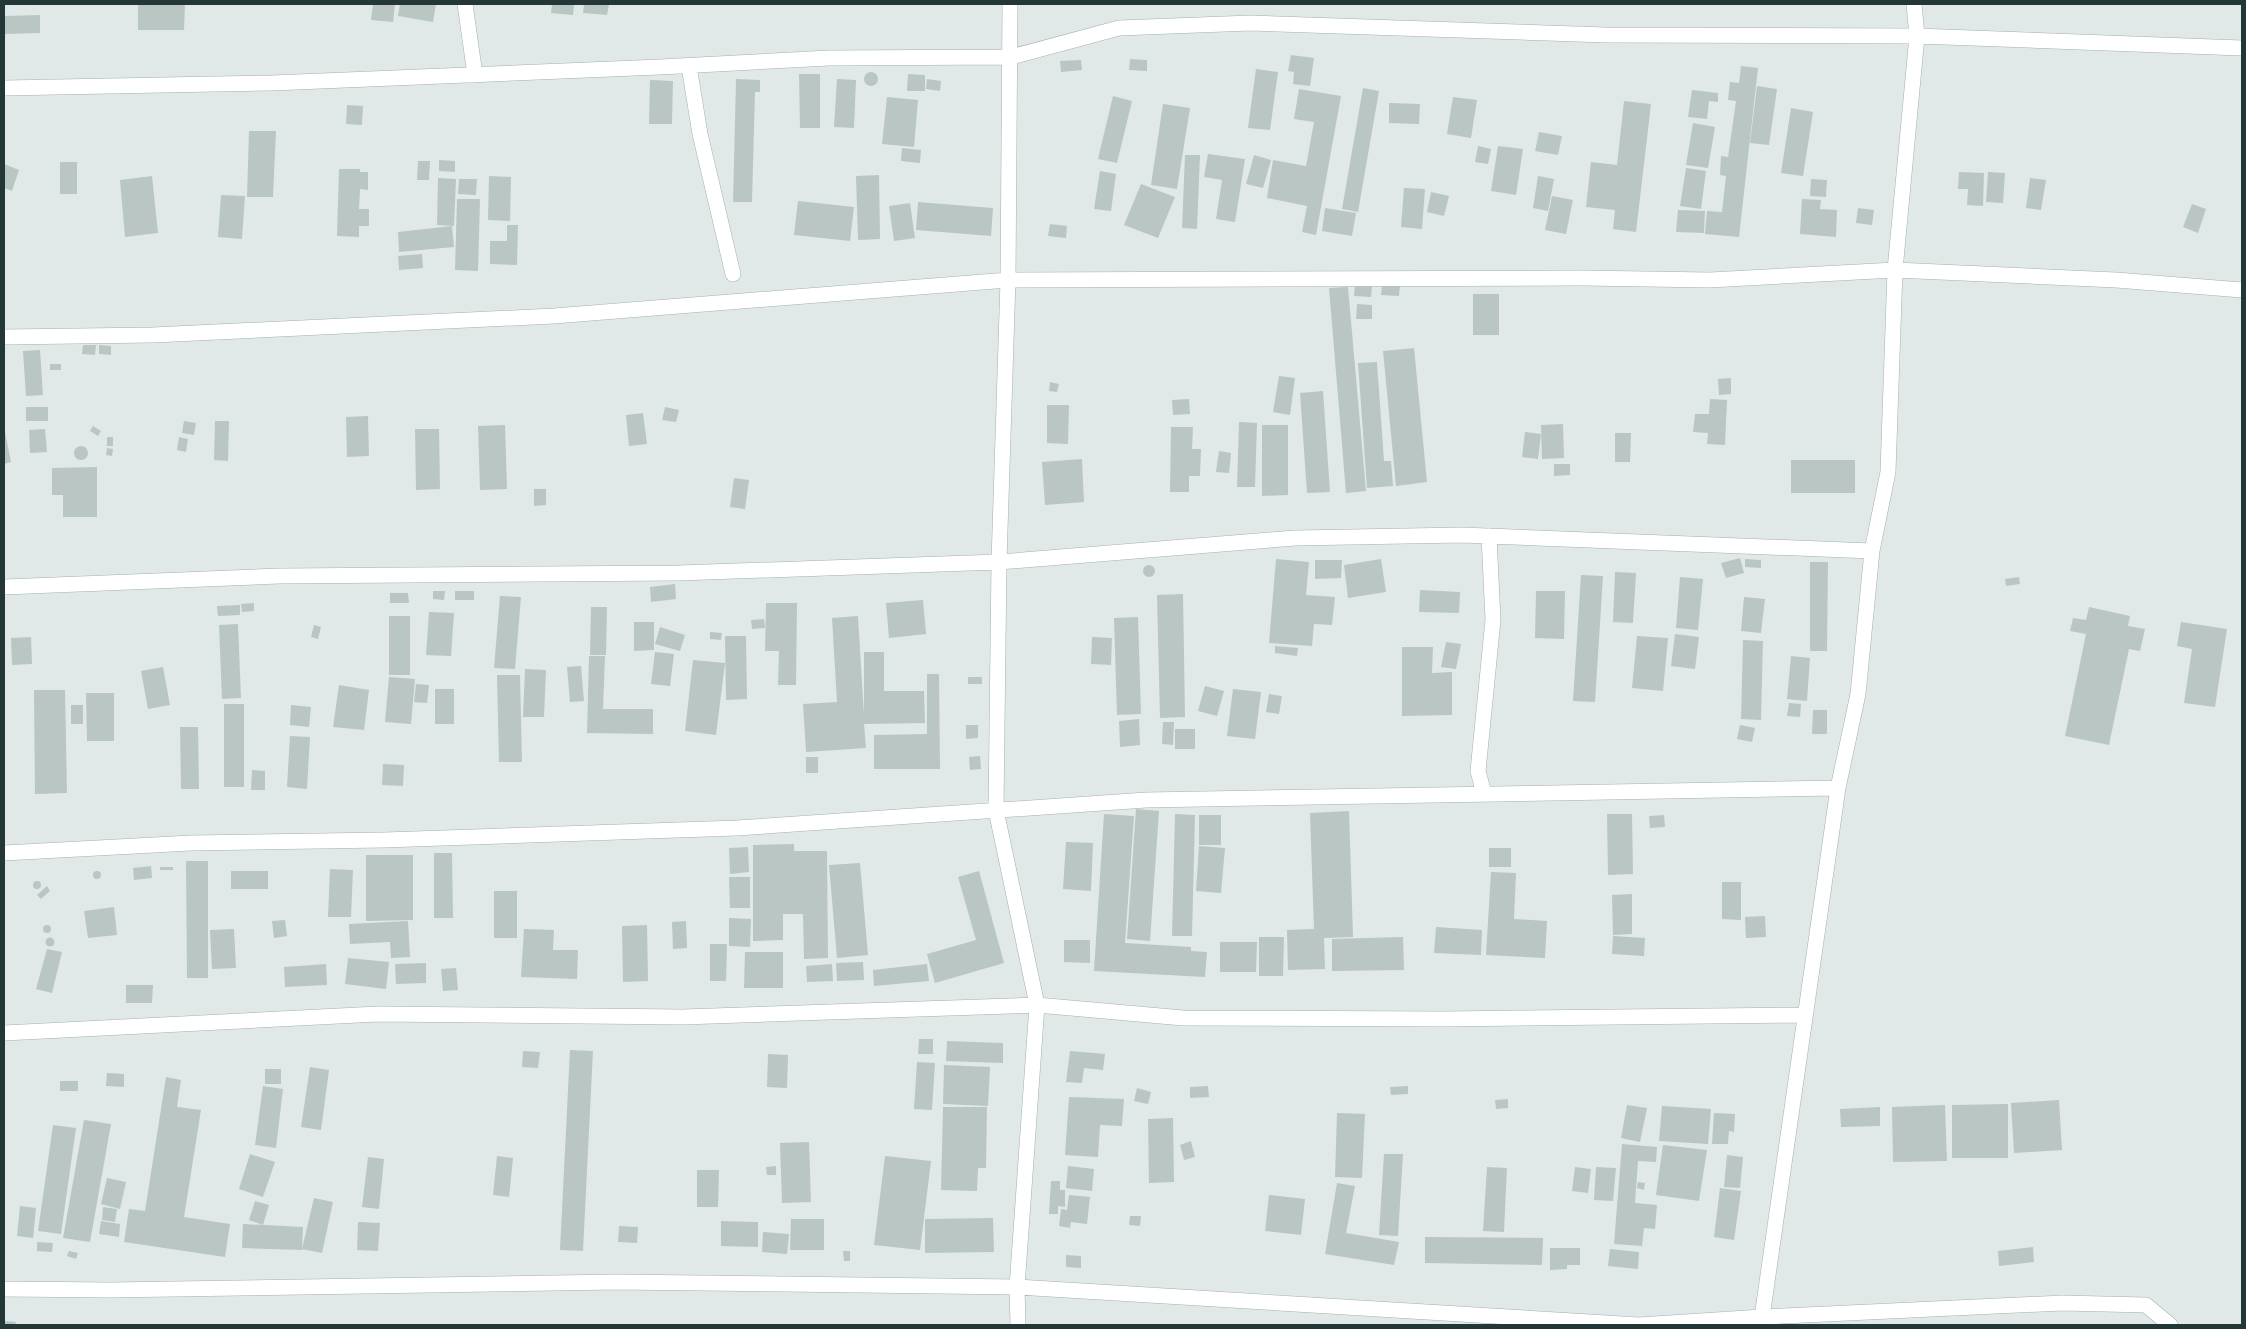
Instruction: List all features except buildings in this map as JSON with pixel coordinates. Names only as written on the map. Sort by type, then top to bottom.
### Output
[{"type":"street","points":[[465,4],[475,75]]},
{"type":"street","points":[[1010,4],[1008,280],[999,562],[996,810],[1036,1005],[1017,1287],[1018,1325]]},
{"type":"street","points":[[1763,1321],[1804,1015],[1838,788],[1858,694],[1872,551],[1888,472],[1895,270],[1917,36],[1914,4]]},
{"type":"street","points":[[4,88],[272,83],[688,66],[829,58],[1010,57],[1119,28],[1251,23],[1606,35],[1917,36],[2242,48]]},
{"type":"street","points":[[688,66],[700,134],[733,274]]},
{"type":"street","points":[[4,337],[153,335],[554,316],[1008,280],[1523,278],[1710,280],[1895,270],[2116,280],[2242,290]]},
{"type":"street","points":[[4,587],[280,576],[680,573],[999,562],[1295,538],[1489,536],[1872,551]]},
{"type":"street","points":[[1484,794],[1478,771],[1493,620],[1489,536]]},
{"type":"street","points":[[4,853],[191,844],[737,828],[1146,800],[1838,788]]},
{"type":"street","points":[[4,1033],[378,1014],[683,1017],[1036,1005],[1183,1018],[1444,1019],[1804,1015]]},
{"type":"street","points":[[4,1289],[110,1290],[616,1282],[1017,1287],[1639,1325],[1763,1321],[2062,1303],[2146,1305],[2170,1325]]}]
